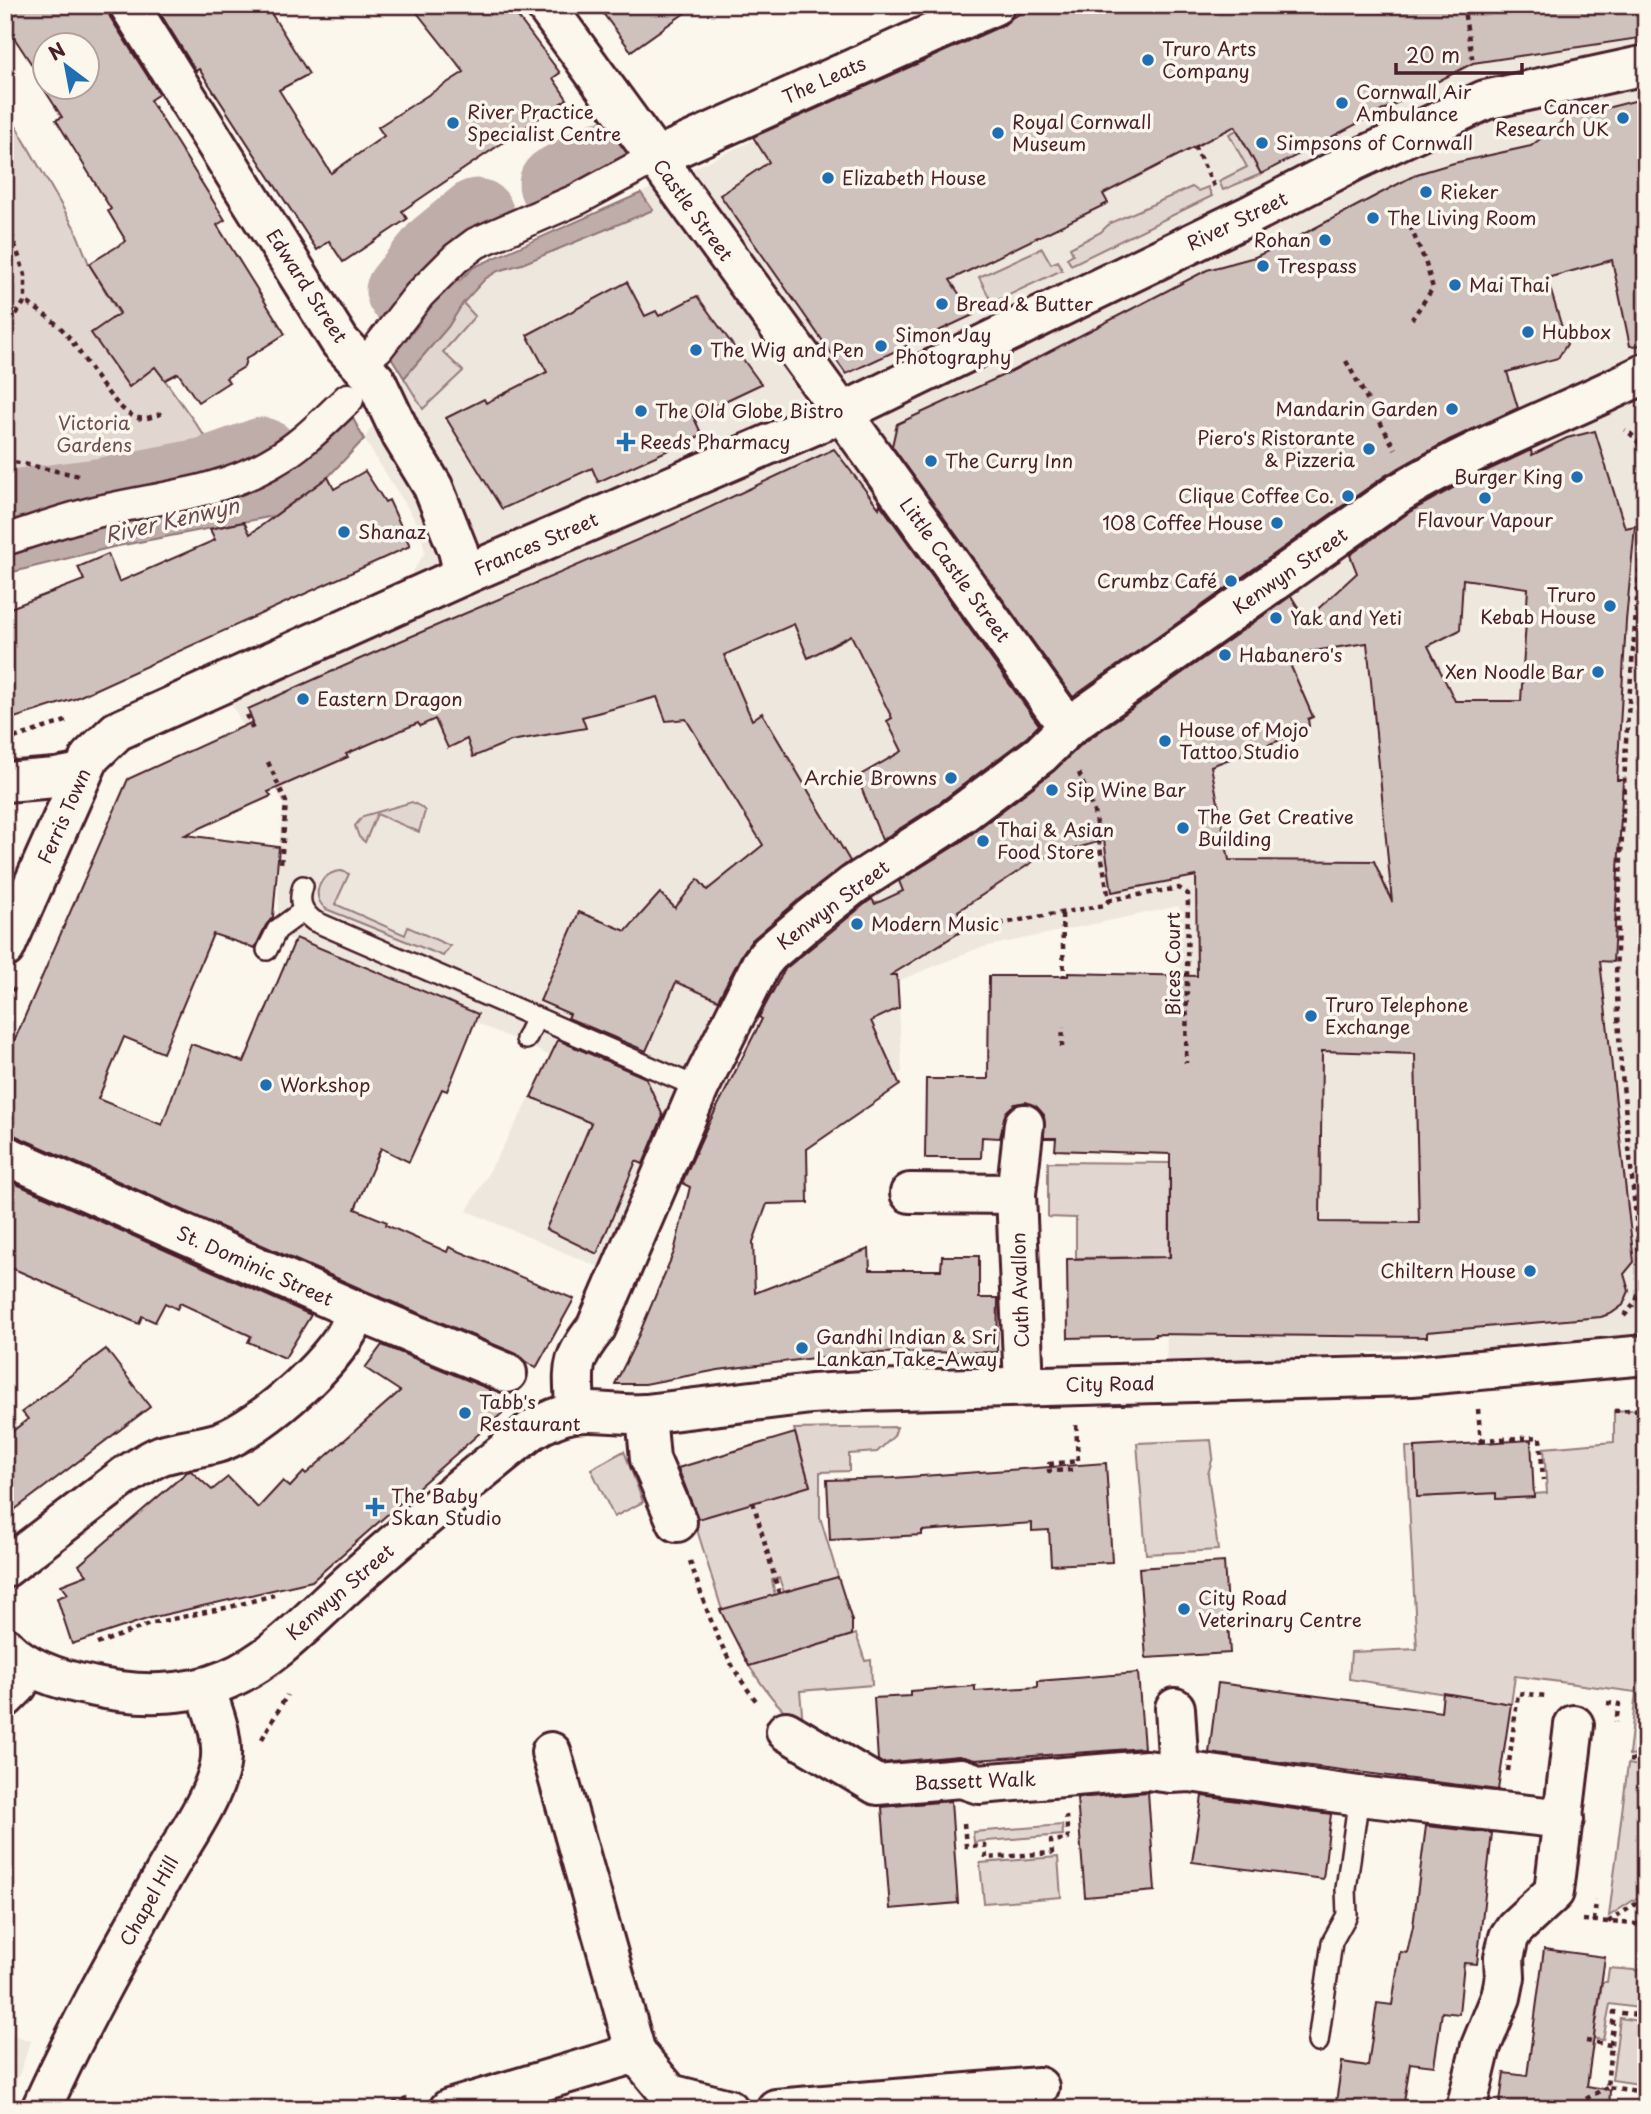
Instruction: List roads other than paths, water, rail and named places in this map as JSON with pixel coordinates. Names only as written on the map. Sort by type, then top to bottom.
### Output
[{"type":"street","name":"Edward Street","points":[[129,5],[340,342],[369,372],[383,393],[402,436],[433,487],[458,550],[464,575]]},
{"type":"street","name":"Castle Street","points":[[545,5],[842,413]]},
{"type":"street","name":"The Leats","points":[[654,158],[982,8]]},
{"type":"street","name":"River Street","points":[[842,413],[1237,221],[1356,160],[1485,100],[1646,65]]},
{"type":"street","points":[[378,348],[419,295],[456,258],[476,243],[578,199],[654,158]]},
{"type":"street","name":"Kenwyn Street","points":[[17,1656],[69,1681],[108,1690],[180,1691],[205,1688],[249,1669],[275,1649],[435,1509],[532,1430],[553,1418],[575,1411],[572,1373],[575,1357],[596,1328],[699,1088],[754,976],[769,954],[853,885],[948,824],[1041,754],[1071,744],[1419,481],[1484,448],[1643,382]]},
{"type":"street","points":[[5,540],[106,509],[236,480],[268,465],[317,431],[348,399]]},
{"type":"street","name":"Frances Street","points":[[232,679],[464,575],[842,413]]},
{"type":"street","name":"Little Castle Street","points":[[842,413],[1071,744]]},
{"type":"street","name":"Ferris Town","points":[[5,948],[90,757],[117,731],[232,679]]},
{"type":"street","points":[[5,782],[82,773]]},
{"type":"street","name":"Cuth Avallon","points":[[1024,1124],[1016,1194],[1024,1386]]},
{"type":"street","name":"St. Dominic Street","points":[[5,1155],[357,1311],[507,1373]]},
{"type":"street","points":[[911,1193],[1016,1194]]},
{"type":"street","points":[[5,1568],[125,1476],[146,1463],[160,1456],[220,1442],[238,1434],[260,1418],[296,1390],[336,1348],[353,1325],[357,1311]]},
{"type":"street","name":"City Road","points":[[575,1411],[619,1415],[646,1414],[811,1394],[1412,1376],[1646,1355]]},
{"type":"street","points":[[646,1414],[650,1459],[677,1522]]},
{"type":"street","points":[[5,1698],[17,1685],[17,1656]]},
{"type":"street","name":"Chapel Hill","points":[[41,2109],[80,2025],[201,1810],[219,1766],[221,1745],[205,1688]]},
{"type":"street","points":[[1175,1708],[1179,1772]]},
{"type":"street","points":[[1471,2092],[1481,2046],[1501,1997],[1504,1958],[1509,1937],[1515,1928],[1555,1892],[1574,1725]]},
{"type":"street","name":"Bassett Walk","points":[[786,1731],[877,1785],[961,1778],[979,1784],[1147,1770],[1190,1772],[1359,1797],[1564,1819]]},
{"type":"street","points":[[551,1752],[636,2053],[670,2094],[729,2109]]},
{"type":"street","points":[[434,2102],[636,2053]]},
{"type":"street","points":[[776,2109],[1039,2087]]},
{"type":"lane","points":[[303,886],[300,903],[303,911],[314,921],[699,1088]]},
{"type":"lane","points":[[267,950],[277,929],[303,911]]},
{"type":"lane","points":[[526,1039],[536,1018]]},
{"type":"lane","points":[[1318,2042],[1332,1942],[1347,1915],[1346,1889],[1359,1797]]},
{"type":"water","points":[[641,193],[653,210],[522,264],[498,271],[485,279],[404,378],[391,357],[444,295],[474,267]]},
{"type":"water","name":"River Kenwyn","points":[[349,411],[364,439],[328,477],[274,516],[113,547],[5,574],[5,553],[128,517]]},
{"type":"waterway","points":[[556,184],[602,158],[618,156]]},
{"type":"waterway","points":[[403,291],[438,248],[477,216]]},
{"type":"waterway","points":[[5,508],[98,496],[206,475],[262,455]]},
{"type":"place","name":"Truro Arts Company","points":[[1148,60]]},
{"type":"place","name":"Cornwall Air Ambulance","points":[[1342,103]]},
{"type":"place","name":"Cancer Research UK","points":[[1623,118]]},
{"type":"place","name":"River Practice Specialist Centre","points":[[453,123]]},
{"type":"place","name":"Royal Cornwall Museum","points":[[998,133]]},
{"type":"place","name":"Simpsons of Cornwall","points":[[1262,143]]},
{"type":"place","name":"Elizabeth House","points":[[828,178]]},
{"type":"place","name":"Rieker","points":[[1426,192]]},
{"type":"place","name":"The Living Room","points":[[1373,218]]},
{"type":"place","name":"Rohan","points":[[1325,240]]},
{"type":"place","name":"Trespass","points":[[1263,266]]},
{"type":"place","name":"Mai Thai","points":[[1455,285]]},
{"type":"place","name":"Bread & Butter","points":[[942,304]]},
{"type":"place","name":"Hubbox","points":[[1528,332]]},
{"type":"place","name":"Simon Jay Photography","points":[[881,346]]},
{"type":"place","name":"The Wig and Pen","points":[[696,350]]},
{"type":"place","name":"Mandarin Garden","points":[[1452,409]]},
{"type":"place","name":"The Old Globe Bistro","points":[[641,411]]},
{"type":"place","name":"Reeds Pharmacy","points":[[626,442]]},
{"type":"place","name":"Piero's Ristorante & Pizzeria","points":[[1369,449]]},
{"type":"place","name":"The Curry Inn","points":[[931,461]]},
{"type":"place","name":"Burger King","points":[[1577,477]]},
{"type":"place","name":"Clique Coffee Co.","points":[[1348,496]]},
{"type":"place","name":"Flavour Vapour","points":[[1485,498]]},
{"type":"place","name":"108 Coffee House","points":[[1277,523]]},
{"type":"place","name":"Shanaz","points":[[344,532]]},
{"type":"place","name":"Crumbz Café","points":[[1231,581]]},
{"type":"place","name":"Truro Kebab House","points":[[1610,606]]},
{"type":"place","name":"Yak and Yeti","points":[[1276,618]]},
{"type":"place","name":"Habanero's","points":[[1225,655]]},
{"type":"place","name":"Xen Noodle Bar","points":[[1598,672]]},
{"type":"place","name":"Eastern Dragon","points":[[303,699]]},
{"type":"place","name":"House of Mojo Tattoo Studio","points":[[1165,741]]},
{"type":"place","name":"Archie Browns","points":[[951,778]]},
{"type":"place","name":"Sip Wine Bar","points":[[1052,790]]},
{"type":"place","name":"The Get Creative Building","points":[[1183,828]]},
{"type":"place","name":"Thai & Asian Food Store","points":[[983,841]]},
{"type":"place","name":"Modern Music","points":[[857,924]]},
{"type":"place","name":"Truro Telephone Exchange","points":[[1311,1016]]},
{"type":"place","name":"Workshop","points":[[266,1085]]},
{"type":"place","name":"Chiltern House","points":[[1530,1271]]},
{"type":"place","name":"Gandhi Indian & Sri Lankan Take-Away","points":[[802,1348]]},
{"type":"place","name":"Tabb's Restaurant","points":[[465,1413]]},
{"type":"place","name":"The Baby Skan Studio","points":[[375,1507]]},
{"type":"place","name":"City Road Veterinary Centre","points":[[1184,1609]]},
{"type":"park label","name":"Victoria Gardens","points":[[94,434]]}]
